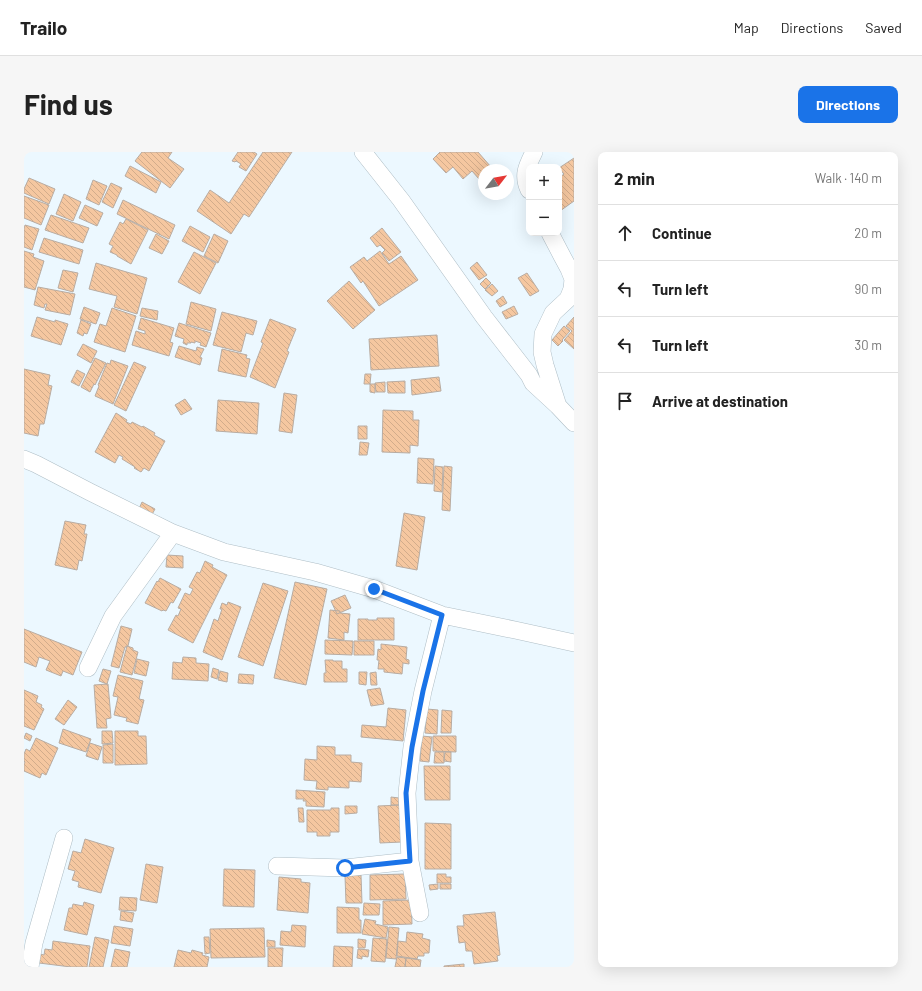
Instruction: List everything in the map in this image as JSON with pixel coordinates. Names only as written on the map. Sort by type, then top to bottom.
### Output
[{"type":"street","points":[[363,152],[401,200],[484,317],[529,375],[533,383],[574,423]]},
{"type":"street","points":[[529,164],[534,152]]},
{"type":"street","points":[[552,236],[573,279],[572,289],[568,299],[553,313],[543,334],[542,352],[558,406]]},
{"type":"street","points":[[24,460],[36,464],[173,533],[224,552],[315,572],[374,589],[442,615],[574,643]]},
{"type":"street","points":[[88,668],[113,616],[173,533]]},
{"type":"street","points":[[420,913],[410,861],[406,793],[411,755],[423,691],[442,615]]},
{"type":"street","points":[[30,967],[34,943],[64,838]]},
{"type":"street","points":[[277,866],[345,868],[410,861]]},
{"type":"building","points":[[142,152],[172,152],[168,158],[184,169],[170,188],[135,161]]},
{"type":"building","points":[[238,152],[254,152],[257,154],[246,171],[239,167],[241,164],[236,161],[232,161]]},
{"type":"building","points":[[263,152],[292,152],[249,217],[244,214],[231,234],[197,211],[210,190],[229,203]]},
{"type":"building","points":[[440,152],[478,152],[488,164],[478,164],[478,178],[472,171],[463,179],[453,167],[446,173],[433,159]]},
{"type":"building","points":[[574,158],[574,201],[562,210],[562,176],[564,174],[562,172],[562,166]]},
{"type":"building","points":[[130,166],[161,182],[156,193],[125,176]]},
{"type":"building","points":[[29,178],[55,189],[49,204],[24,193],[24,189]]},
{"type":"building","points":[[93,180],[107,186],[99,205],[86,199]]},
{"type":"building","points":[[111,183],[122,188],[113,208],[102,202]]},
{"type":"building","points":[[64,194],[81,202],[73,221],[56,214]]},
{"type":"building","points":[[24,196],[49,205],[41,225],[24,218]]},
{"type":"building","points":[[123,200],[175,225],[169,239],[117,214]]},
{"type":"building","points":[[85,205],[103,213],[97,226],[79,218]]},
{"type":"building","points":[[51,215],[89,228],[83,243],[45,230]]},
{"type":"building","points":[[126,219],[148,230],[131,264],[110,252],[113,246],[109,244],[120,222],[123,224]]},
{"type":"building","points":[[25,225],[39,229],[32,250],[24,247]]},
{"type":"building","points":[[190,226],[210,237],[203,252],[182,241]]},
{"type":"building","points":[[382,228],[401,252],[389,261],[382,253],[385,250],[380,245],[377,247],[370,238]]},
{"type":"building","points":[[156,234],[169,241],[162,254],[149,248]]},
{"type":"building","points":[[214,234],[228,241],[218,263],[204,256]]},
{"type":"building","points":[[44,238],[83,250],[79,264],[39,252]]},
{"type":"building","points":[[24,251],[34,254],[33,257],[44,261],[35,290],[24,287]]},
{"type":"building","points":[[380,251],[389,264],[401,256],[418,280],[379,306],[363,281],[361,283],[350,267],[364,257],[367,261]]},
{"type":"building","points":[[194,252],[216,263],[200,294],[178,282]]},
{"type":"building","points":[[477,262],[487,275],[479,280],[470,268]]},
{"type":"building","points":[[96,263],[147,278],[137,314],[114,307],[117,296],[89,289]]},
{"type":"building","points":[[63,270],[78,273],[73,292],[58,288]]},
{"type":"building","points":[[527,273],[539,291],[530,296],[518,278]]},
{"type":"building","points":[[486,278],[491,283],[485,289],[480,284]]},
{"type":"building","points":[[349,281],[375,310],[353,329],[327,301]]},
{"type":"building","points":[[492,284],[498,291],[492,296],[485,290]]},
{"type":"building","points":[[38,287],[75,294],[70,315],[45,310],[47,304],[45,304],[44,308],[34,305]]},
{"type":"building","points":[[503,296],[507,303],[500,307],[496,301]]},
{"type":"building","points":[[191,302],[216,309],[211,331],[186,324]]},
{"type":"building","points":[[514,306],[518,314],[506,319],[502,312]]},
{"type":"building","points":[[84,307],[100,313],[96,324],[80,319]]},
{"type":"building","points":[[112,308],[136,316],[125,352],[94,342],[100,324],[106,326]]},
{"type":"building","points":[[142,308],[158,311],[157,320],[140,316]]},
{"type":"building","points":[[222,312],[257,321],[253,335],[246,333],[241,352],[213,345]]},
{"type":"building","points":[[37,317],[68,324],[61,345],[31,336]]},
{"type":"building","points":[[574,317],[574,349],[564,340],[572,331],[566,326]]},
{"type":"building","points":[[141,318],[174,328],[170,342],[173,343],[169,356],[132,345],[136,331],[145,334],[145,331],[138,329]]},
{"type":"building","points":[[270,319],[296,329],[275,388],[250,377],[263,343],[261,342]]},
{"type":"building","points":[[81,320],[91,324],[87,334],[84,333],[83,336],[77,333]]},
{"type":"building","points":[[179,323],[211,333],[206,347],[195,341],[195,343],[187,343],[187,345],[183,343],[184,339],[175,336]]},
{"type":"building","points":[[564,326],[570,331],[558,346],[552,340]]},
{"type":"building","points":[[437,335],[439,366],[371,370],[369,339]]},
{"type":"building","points":[[83,344],[97,351],[91,363],[77,355]]},
{"type":"building","points":[[179,346],[196,351],[197,347],[204,349],[200,357],[202,358],[200,365],[175,357]]},
{"type":"building","points":[[222,349],[247,355],[246,358],[250,359],[246,377],[218,371]]},
{"type":"building","points":[[95,358],[106,363],[90,392],[81,387]]},
{"type":"building","points":[[111,360],[128,366],[113,404],[95,396],[107,363],[110,364]]},
{"type":"building","points":[[134,362],[146,367],[126,411],[114,405]]},
{"type":"building","points":[[24,369],[50,375],[48,385],[52,386],[44,424],[40,424],[38,436],[24,433]]},
{"type":"building","points":[[77,370],[85,374],[79,386],[71,382]]},
{"type":"building","points":[[365,374],[371,374],[370,384],[364,384]]},
{"type":"building","points":[[439,377],[441,391],[412,395],[411,380]]},
{"type":"building","points":[[405,381],[405,393],[388,393],[387,382]]},
{"type":"building","points":[[385,382],[385,392],[376,392],[375,383]]},
{"type":"building","points":[[370,384],[375,384],[375,393],[370,392]]},
{"type":"building","points":[[284,393],[297,395],[292,433],[279,431]]},
{"type":"building","points":[[185,399],[192,409],[181,415],[175,405]]},
{"type":"building","points":[[218,400],[259,403],[257,434],[216,431]]},
{"type":"building","points":[[383,410],[413,411],[413,420],[419,420],[418,446],[410,445],[410,453],[382,452]]},
{"type":"building","points":[[116,413],[127,420],[126,422],[131,424],[132,422],[142,427],[143,426],[155,433],[154,435],[165,441],[149,471],[144,468],[141,472],[122,459],[123,457],[119,455],[115,463],[95,452]]},
{"type":"building","points":[[358,426],[367,426],[367,439],[358,439]]},
{"type":"building","points":[[360,442],[369,443],[367,455],[359,455]]},
{"type":"building","points":[[418,458],[434,459],[433,484],[417,483]]},
{"type":"building","points":[[435,466],[443,467],[442,492],[434,491]]},
{"type":"building","points":[[444,466],[452,467],[450,511],[442,510]]},
{"type":"building","points":[[142,502],[155,509],[150,518],[138,511]]},
{"type":"building","points":[[404,513],[425,517],[417,570],[396,566]]},
{"type":"building","points":[[65,521],[86,525],[84,534],[87,534],[82,561],[79,560],[77,570],[55,565]]},
{"type":"building","points":[[167,555],[183,556],[183,568],[166,567]]},
{"type":"building","points":[[205,561],[213,565],[212,567],[227,575],[193,643],[168,630],[176,615],[178,616],[181,609],[178,608],[185,593],[190,595],[193,589],[189,587],[197,572],[200,573]]},
{"type":"building","points":[[160,578],[181,589],[173,603],[171,602],[166,611],[162,611],[145,603]]},
{"type":"building","points":[[295,582],[327,589],[306,685],[274,678]]},
{"type":"building","points":[[263,583],[288,591],[263,666],[238,657]]},
{"type":"building","points":[[345,595],[351,608],[337,614],[331,601]]},
{"type":"building","points":[[228,602],[241,607],[222,660],[203,652],[214,619],[218,621],[222,609],[220,609],[222,603],[227,605]]},
{"type":"building","points":[[330,610],[350,614],[348,633],[344,632],[344,640],[328,638]]},
{"type":"building","points":[[377,618],[394,618],[394,640],[358,640],[358,619],[377,620]]},
{"type":"building","points":[[121,626],[132,629],[128,646],[125,647],[119,668],[111,666]]},
{"type":"building","points":[[24,629],[82,652],[73,675],[63,671],[61,676],[46,670],[50,661],[39,657],[36,667],[24,662]]},
{"type":"building","points":[[325,640],[353,641],[352,655],[325,654]]},
{"type":"building","points":[[354,641],[374,641],[374,655],[354,655]]},
{"type":"building","points":[[381,644],[407,647],[406,659],[409,660],[409,664],[403,663],[402,674],[384,672],[384,669],[378,669],[378,649],[381,650]]},
{"type":"building","points":[[127,646],[138,652],[132,675],[120,672]]},
{"type":"building","points":[[183,657],[196,658],[196,663],[209,664],[208,681],[172,679],[173,662],[182,663]]},
{"type":"building","points":[[137,659],[149,662],[146,676],[134,673]]},
{"type":"building","points":[[325,660],[342,661],[342,669],[347,669],[347,682],[324,682],[324,673],[326,673]]},
{"type":"building","points":[[213,668],[219,670],[217,679],[211,677]]},
{"type":"building","points":[[103,669],[111,671],[107,684],[99,681]]},
{"type":"building","points":[[220,671],[228,673],[227,682],[218,680]]},
{"type":"building","points":[[359,672],[367,672],[366,685],[359,684]]},
{"type":"building","points":[[376,672],[377,685],[371,685],[370,673]]},
{"type":"building","points":[[239,674],[254,675],[253,684],[238,683]]},
{"type":"building","points":[[118,675],[143,681],[139,699],[144,700],[138,724],[126,721],[127,718],[114,715],[118,697],[113,696]]},
{"type":"building","points":[[108,684],[111,718],[106,719],[107,728],[97,728],[94,685]]},
{"type":"building","points":[[380,688],[384,704],[371,706],[367,690]]},
{"type":"building","points":[[24,690],[38,696],[36,702],[42,705],[41,707],[44,709],[34,730],[24,726]]},
{"type":"building","points":[[68,700],[77,707],[64,725],[55,719]]},
{"type":"building","points":[[388,708],[406,710],[403,741],[361,737],[362,725],[386,727]]},
{"type":"building","points":[[427,709],[438,710],[437,734],[425,733]]},
{"type":"building","points":[[442,710],[452,711],[451,733],[441,733]]},
{"type":"building","points":[[63,729],[91,739],[86,752],[59,743]]},
{"type":"building","points":[[102,731],[112,731],[113,743],[102,744]]},
{"type":"building","points":[[115,731],[138,731],[138,736],[146,736],[147,764],[115,765]]},
{"type":"building","points":[[26,733],[32,736],[30,741],[24,738]]},
{"type":"building","points":[[422,736],[432,737],[429,762],[420,761]]},
{"type":"building","points":[[433,736],[456,736],[456,752],[433,751]]},
{"type":"building","points":[[36,738],[58,748],[46,775],[42,773],[40,778],[24,771],[24,754],[26,749],[30,751]]},
{"type":"building","points":[[90,743],[102,747],[98,760],[86,756]]},
{"type":"building","points":[[113,744],[113,763],[103,763],[103,745]]},
{"type":"building","points":[[317,746],[335,747],[335,755],[351,755],[351,762],[362,763],[361,782],[349,781],[349,788],[328,787],[328,790],[316,789],[317,781],[304,780],[305,759],[317,760]]},
{"type":"building","points":[[435,752],[444,752],[444,763],[434,763]]},
{"type":"building","points":[[445,752],[451,752],[451,762],[444,761]]},
{"type":"building","points":[[424,766],[450,766],[450,800],[425,800]]},
{"type":"building","points":[[296,790],[325,792],[324,807],[306,806],[306,801],[303,801],[304,799],[296,799]]},
{"type":"building","points":[[391,797],[399,798],[399,805],[391,805]]},
{"type":"building","points":[[400,805],[402,842],[380,843],[378,806]]},
{"type":"building","points":[[345,806],[357,806],[357,813],[345,814]]},
{"type":"building","points":[[298,808],[303,808],[304,822],[299,822]]},
{"type":"building","points":[[331,808],[339,808],[339,832],[330,832],[330,836],[317,836],[317,832],[307,832],[307,810],[331,810]]},
{"type":"building","points":[[425,823],[451,824],[451,869],[425,869]]},
{"type":"building","points":[[85,839],[114,848],[101,893],[78,887],[79,882],[72,880],[75,871],[68,869],[73,851],[81,853]]},
{"type":"building","points":[[146,864],[163,867],[157,903],[140,900]]},
{"type":"building","points":[[224,869],[255,870],[254,907],[223,906]]},
{"type":"building","points":[[405,874],[406,899],[370,900],[370,875]]},
{"type":"building","points":[[437,874],[446,874],[446,877],[451,877],[451,883],[437,883]]},
{"type":"building","points":[[361,875],[362,903],[346,903],[345,876]]},
{"type":"building","points":[[279,877],[301,879],[301,882],[310,883],[308,913],[277,910]]},
{"type":"building","points":[[438,884],[438,889],[430,890],[429,885]]},
{"type":"building","points":[[440,884],[451,884],[451,889],[440,889]]},
{"type":"building","points":[[120,897],[137,898],[136,911],[119,910]]},
{"type":"building","points":[[411,900],[412,924],[383,925],[383,901]]},
{"type":"building","points":[[84,902],[94,905],[87,935],[64,930],[69,908],[72,908],[73,904],[83,906]]},
{"type":"building","points":[[364,903],[380,904],[379,915],[363,915]]},
{"type":"building","points":[[337,907],[359,908],[361,933],[337,933]]},
{"type":"building","points":[[121,911],[134,913],[132,922],[120,920]]},
{"type":"building","points":[[495,912],[500,955],[497,956],[498,961],[474,964],[472,951],[466,951],[465,942],[459,943],[457,926],[464,926],[463,915]]},
{"type":"building","points":[[365,919],[376,921],[375,924],[388,927],[386,938],[362,934]]},
{"type":"building","points":[[292,925],[306,926],[305,947],[280,945],[281,931],[291,932]]},
{"type":"building","points":[[114,926],[133,929],[130,946],[111,943]]},
{"type":"building","points":[[389,927],[399,928],[396,959],[386,958]]},
{"type":"building","points":[[264,928],[265,957],[211,958],[210,929]]},
{"type":"building","points":[[407,932],[423,934],[422,938],[430,940],[429,953],[424,953],[424,956],[418,956],[417,959],[397,956],[398,941],[406,942]]},
{"type":"building","points":[[95,937],[109,940],[103,967],[89,967]]},
{"type":"building","points":[[204,937],[209,937],[210,953],[205,954]]},
{"type":"building","points":[[373,938],[387,939],[385,962],[371,961]]},
{"type":"building","points":[[358,939],[366,940],[365,948],[358,948]]},
{"type":"building","points":[[267,940],[275,941],[275,947],[267,947]]},
{"type":"building","points":[[53,941],[90,946],[87,967],[71,967],[39,963],[40,954],[44,955],[45,949],[52,950]]},
{"type":"building","points":[[334,946],[353,947],[352,967],[333,967]]},
{"type":"building","points":[[268,948],[283,948],[282,967],[268,967]]},
{"type":"building","points":[[115,949],[130,952],[127,967],[111,967]]},
{"type":"building","points":[[358,949],[369,950],[368,957],[362,956],[362,959],[357,958]]},
{"type":"building","points":[[178,950],[191,953],[192,950],[203,953],[202,955],[209,957],[207,967],[174,967]]},
{"type":"building","points":[[397,957],[406,958],[405,967],[395,967]]},
{"type":"building","points":[[406,958],[421,960],[420,967],[405,967]]},
{"type":"building","points":[[464,964],[464,967],[444,967],[444,966]]},
{"type":"route","points":[[345,868],[410,861],[406,793],[412,747],[423,691],[442,615],[374,589]]}]
